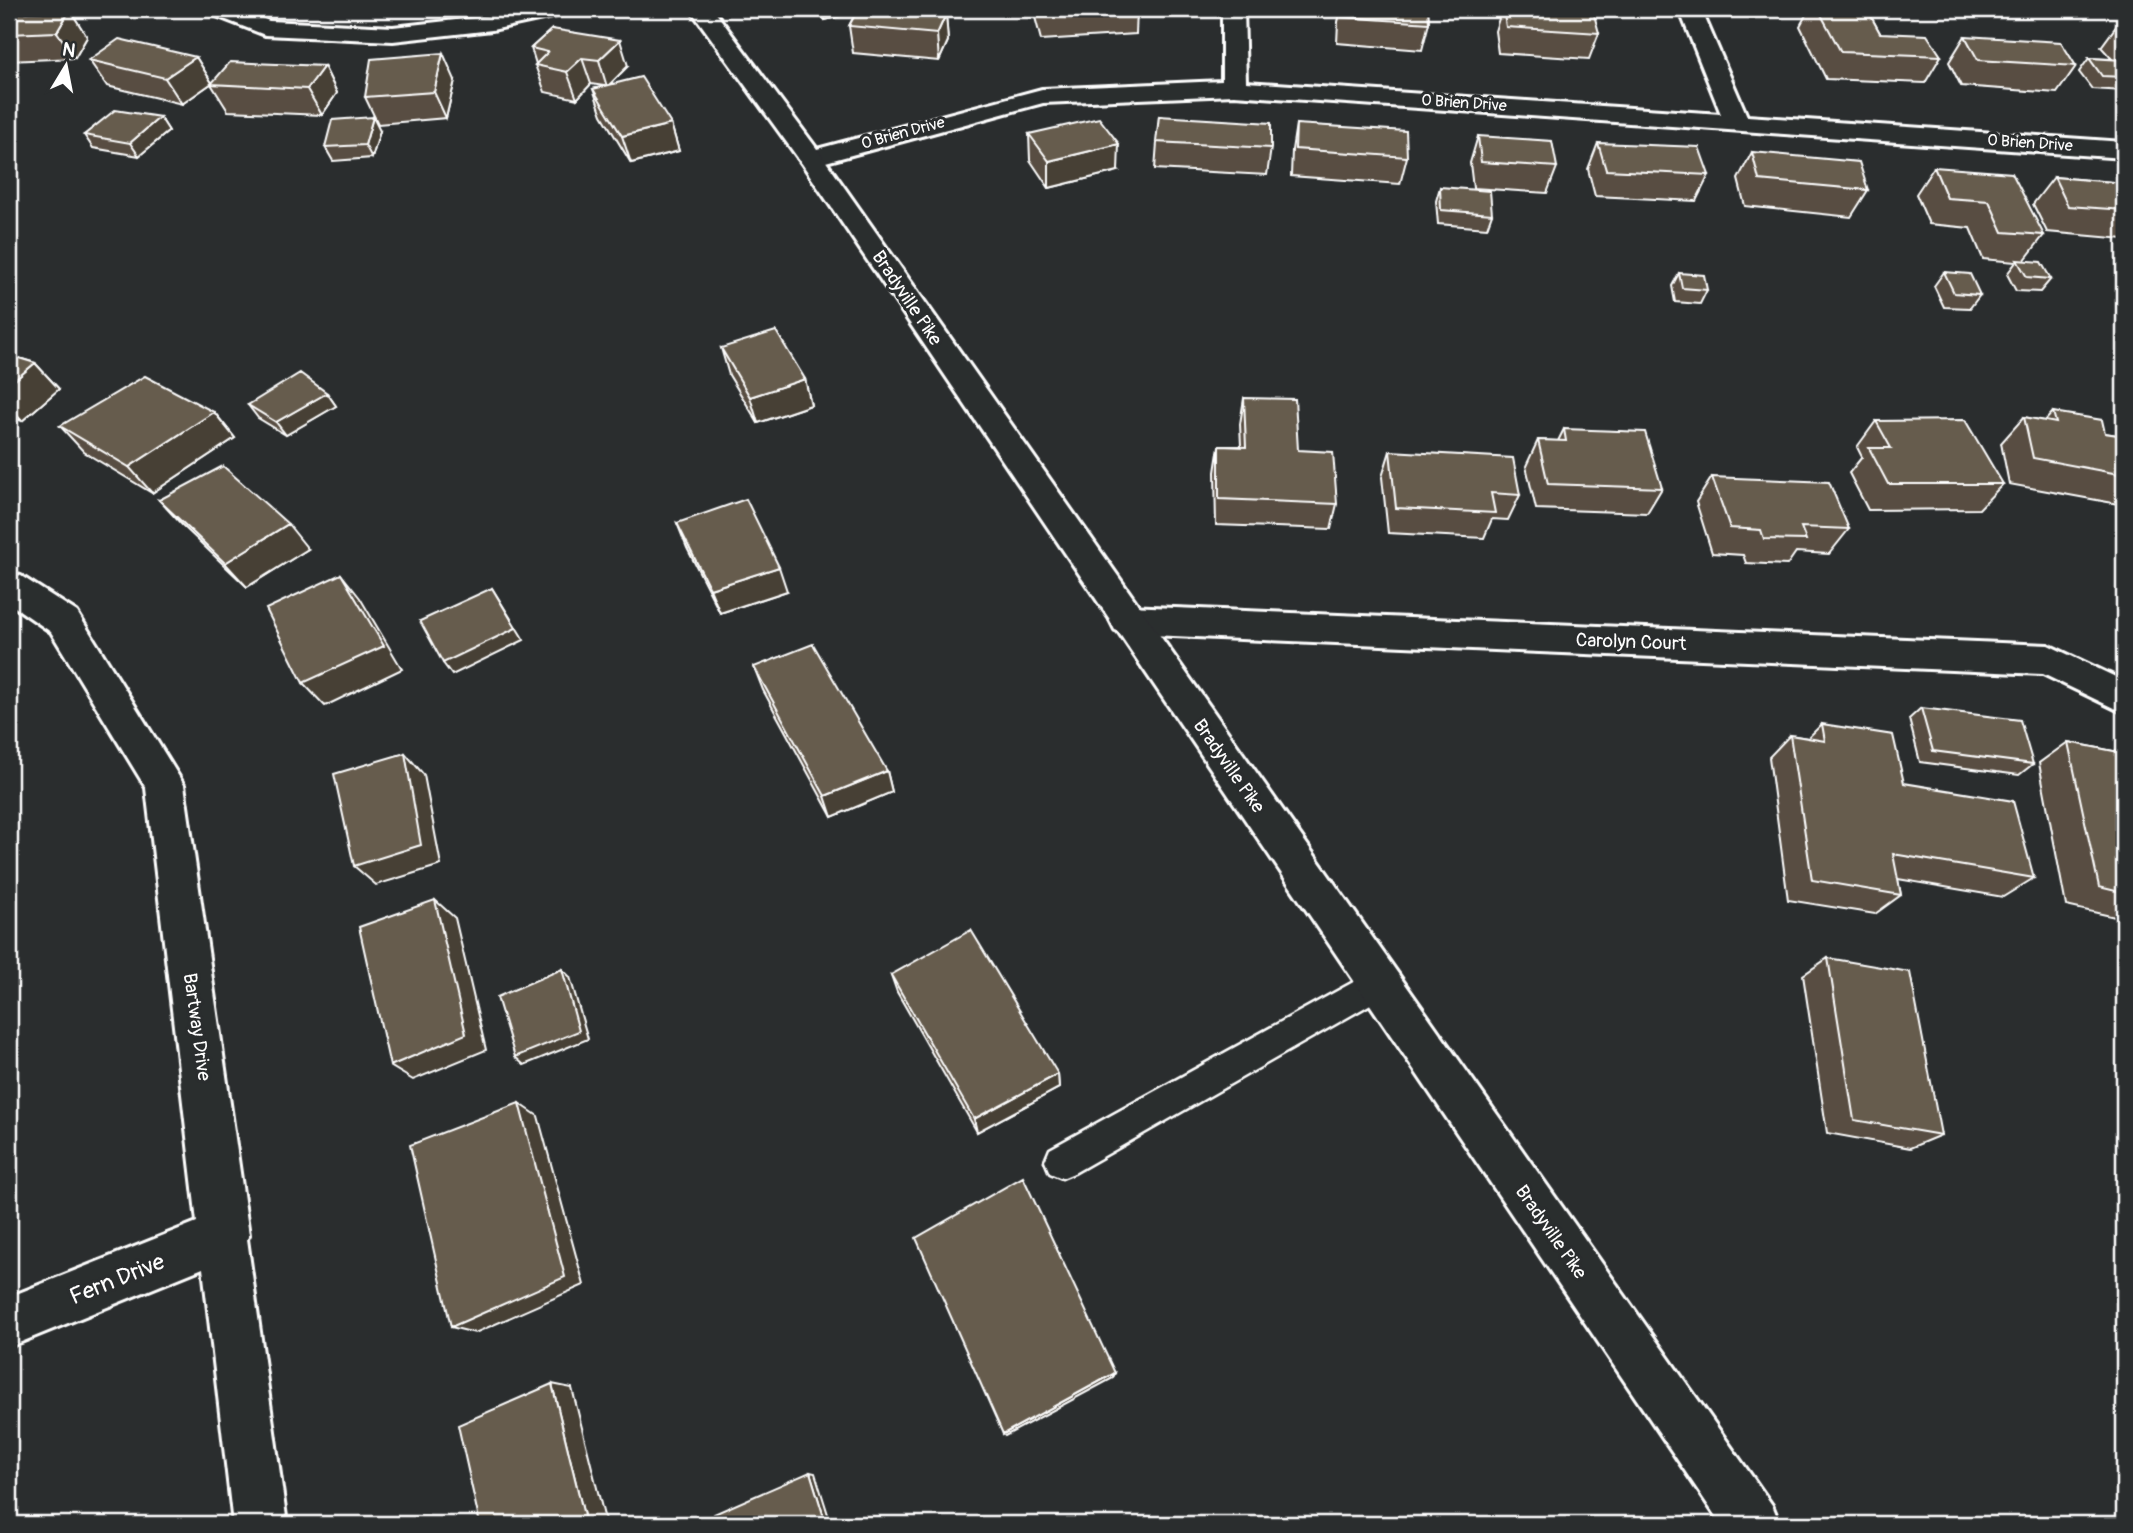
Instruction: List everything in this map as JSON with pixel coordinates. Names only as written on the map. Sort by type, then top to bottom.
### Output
[{"type":"street","points":[[219,9],[265,28],[393,34],[492,23],[558,9]]},
{"type":"street","name":"Bradyville Pike","points":[[701,9],[811,158],[1754,1524]]},
{"type":"street","points":[[1233,9],[1234,88]]},
{"type":"street","points":[[1689,9],[1736,121]]},
{"type":"street","name":"O Brien Drive","points":[[811,158],[1042,96],[1234,88],[2124,150]]},
{"type":"street","name":"Bartway Drive","points":[[9,585],[64,622],[166,785],[260,1524]]},
{"type":"street","name":"Carolyn Court","points":[[1128,620],[2048,660],[2124,698]]},
{"type":"street","name":"Fern Drive","points":[[9,1322],[225,1235]]},
{"type":"lane","points":[[1062,1161],[1379,983]]},
{"type":"building","points":[[858,9],[946,14],[937,34],[849,26]]},
{"type":"building","points":[[1039,9],[1122,9],[1040,14]]},
{"type":"building","points":[[1342,9],[1428,9],[1429,23],[1342,17]]},
{"type":"building","points":[[1503,9],[1593,11],[1599,33],[1506,27]]},
{"type":"building","points":[[1818,9],[1867,9],[1880,33],[1927,35],[1941,56],[1841,52]]},
{"type":"building","points":[[70,10],[57,32],[9,34],[9,13]]},
{"type":"building","points":[[552,29],[620,40],[599,60],[582,58],[567,72],[535,65],[548,52],[531,48]]},
{"type":"building","points":[[1965,36],[2061,42],[2076,66],[1978,60]]},
{"type":"building","points":[[119,39],[196,57],[165,78],[89,60]]},
{"type":"building","points":[[443,53],[434,92],[365,97],[371,59]]},
{"type":"building","points":[[2089,58],[2123,60],[2124,77],[2102,76]]},
{"type":"building","points":[[230,62],[324,66],[307,89],[211,84]]},
{"type":"building","points":[[641,77],[671,124],[622,136],[593,89]]},
{"type":"building","points":[[115,110],[160,117],[130,143],[84,135]]},
{"type":"building","points":[[1159,116],[1271,123],[1271,148],[1156,142]]},
{"type":"building","points":[[373,117],[365,145],[325,147],[332,120]]},
{"type":"building","points":[[1099,118],[1119,144],[1049,161],[1029,134]]},
{"type":"building","points":[[1296,124],[1406,131],[1407,157],[1295,149]]},
{"type":"building","points":[[1478,136],[1552,141],[1557,167],[1481,162]]},
{"type":"building","points":[[1598,143],[1699,147],[1709,175],[1606,170]]},
{"type":"building","points":[[1752,152],[1859,162],[1868,190],[1759,180]]},
{"type":"building","points":[[1934,167],[2012,173],[2044,235],[2003,232],[1989,201],[1947,198]]},
{"type":"building","points":[[2054,177],[2124,183],[2124,210],[2068,206]]},
{"type":"building","points":[[1440,187],[1490,191],[1492,214],[1441,210]]},
{"type":"building","points":[[2017,260],[2041,262],[2051,279],[2027,277]]},
{"type":"building","points":[[1944,272],[1970,274],[1980,295],[1954,293]]},
{"type":"building","points":[[1679,273],[1704,275],[1707,290],[1682,288]]},
{"type":"building","points":[[776,331],[805,379],[750,397],[721,348]]},
{"type":"building","points":[[9,355],[35,363],[9,385]]},
{"type":"building","points":[[300,373],[327,393],[276,422],[248,405]]},
{"type":"building","points":[[145,376],[214,412],[129,467],[60,426]]},
{"type":"building","points":[[1244,398],[1295,399],[1298,450],[1333,452],[1337,504],[1219,499],[1219,446],[1246,447]]},
{"type":"building","points":[[2053,412],[2102,420],[2105,433],[2124,436],[2124,475],[2033,458],[2024,417],[2056,423]]},
{"type":"building","points":[[1965,420],[2003,484],[1888,484],[1869,448],[1891,448],[1876,421]]},
{"type":"building","points":[[1564,429],[1645,432],[1662,488],[1548,484],[1538,440],[1566,441]]},
{"type":"building","points":[[1390,451],[1513,458],[1520,495],[1491,493],[1495,513],[1396,508]]},
{"type":"building","points":[[223,466],[288,524],[225,563],[159,500]]},
{"type":"building","points":[[1712,477],[1829,482],[1849,529],[1801,527],[1806,540],[1764,539],[1761,530],[1730,528]]},
{"type":"building","points":[[746,499],[779,567],[710,589],[677,523]]},
{"type":"building","points":[[341,574],[384,646],[303,683],[266,609]]},
{"type":"building","points":[[492,588],[516,628],[443,663],[420,621]]},
{"type":"building","points":[[813,644],[887,771],[825,796],[754,667]]},
{"type":"building","points":[[1921,708],[2020,720],[2033,764],[1933,751]]},
{"type":"building","points":[[1822,724],[1893,735],[1904,783],[2013,801],[2034,878],[1893,854],[1901,895],[1812,880],[1790,735],[1825,741]]},
{"type":"building","points":[[2068,742],[2124,753],[2124,893],[2099,887]]},
{"type":"building","points":[[405,753],[421,845],[354,866],[334,774]]},
{"type":"building","points":[[435,900],[466,1034],[390,1066],[359,927]]},
{"type":"building","points":[[971,930],[1058,1074],[974,1119],[891,975]]},
{"type":"building","points":[[1828,958],[1910,972],[1941,1135],[1854,1120]]},
{"type":"building","points":[[562,969],[579,1031],[515,1057],[497,997]]},
{"type":"building","points":[[519,1103],[565,1277],[451,1327],[410,1145]]},
{"type":"building","points":[[1023,1177],[1115,1373],[1003,1434],[916,1238]]},
{"type":"building","points":[[552,1384],[586,1524],[480,1524],[458,1425]]},
{"type":"building","points":[[810,1472],[826,1524],[717,1524],[714,1514]]}]
